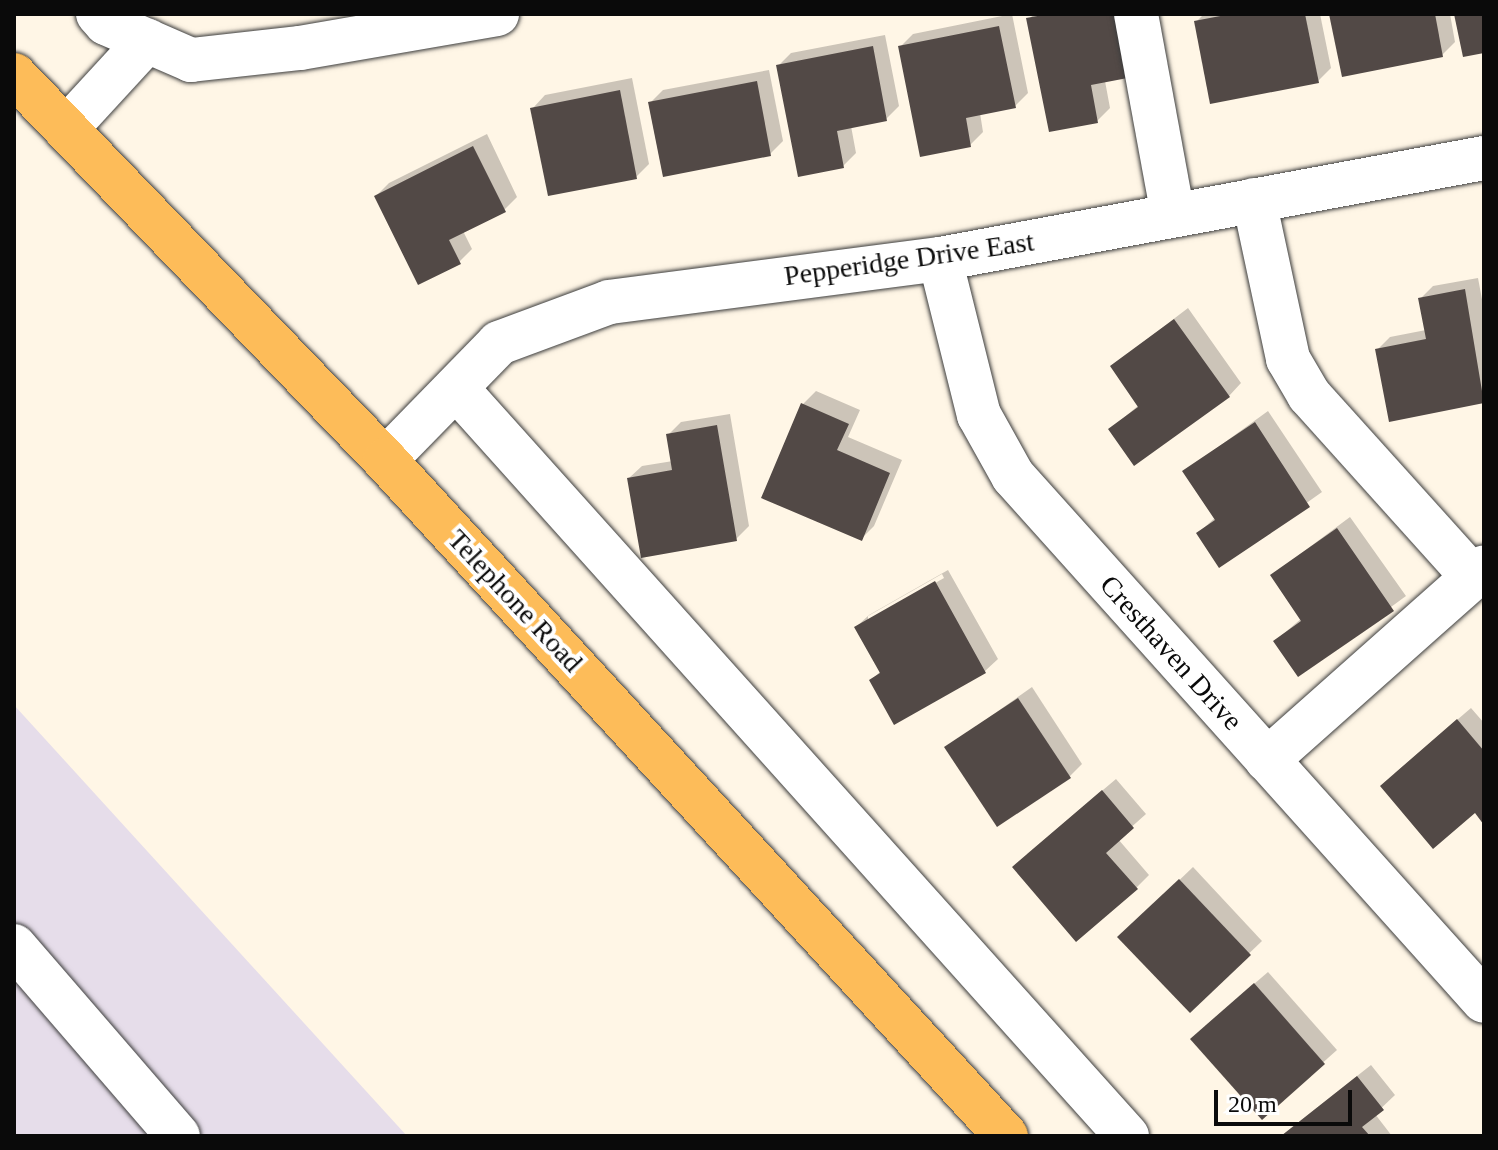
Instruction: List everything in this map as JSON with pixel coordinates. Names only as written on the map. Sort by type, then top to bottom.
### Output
[{"type":"main road","name":"Telephone Road","points":[[14,75],[385,460],[1006,1136]]},
{"type":"street","points":[[98,14],[147,41],[191,60],[300,48],[497,14]]},
{"type":"street","points":[[1136,14],[1173,215]]},
{"type":"street","points":[[66,129],[147,41]]},
{"type":"street","name":"Pepperidge Drive East","points":[[385,460],[499,343],[609,302],[940,259],[1484,158]]},
{"type":"street","points":[[1254,200],[1288,359],[1309,395],[1478,572],[1267,760]]},
{"type":"street","name":"Cresthaven Drive","points":[[940,259],[979,415],[1013,476],[1484,1001]]},
{"type":"street","points":[[456,388],[1127,1136]]},
{"type":"street","points":[[14,946],[178,1136]]},
{"type":"shaded area","points":[[14,705],[407,1136],[14,1136]]},
{"type":"building","points":[[1049,14],[1126,14],[1138,76],[1091,85],[1098,123],[1049,132],[1026,18]]},
{"type":"building","points":[[1231,14],[1305,14],[1319,83],[1210,104],[1194,21]]},
{"type":"building","points":[[1329,14],[1435,14],[1443,57],[1342,77]]},
{"type":"building","points":[[1454,14],[1484,14],[1484,53],[1463,57]]},
{"type":"building","points":[[999,26],[1016,108],[966,118],[971,147],[920,157],[898,46]]},
{"type":"building","points":[[873,46],[887,121],[837,131],[844,168],[798,177],[776,65]]},
{"type":"building","points":[[757,81],[771,156],[663,177],[648,102]]},
{"type":"building","points":[[620,90],[637,179],[548,196],[530,108]]},
{"type":"building","points":[[473,146],[506,212],[449,240],[461,264],[418,285],[374,196]]},
{"type":"building","points":[[1465,289],[1484,403],[1389,422],[1375,349],[1426,339],[1418,298]]},
{"type":"building","points":[[1174,319],[1230,397],[1134,466],[1108,429],[1138,407],[1110,366]]},
{"type":"building","points":[[801,403],[849,424],[837,450],[890,473],[862,541],[761,498]]},
{"type":"building","points":[[1255,422],[1310,507],[1219,568],[1196,533],[1215,520],[1182,471]]},
{"type":"building","points":[[717,425],[737,541],[641,558],[627,478],[672,470],[666,434]]},
{"type":"building","points":[[1337,528],[1394,611],[1298,677],[1273,641],[1301,621],[1270,575]]},
{"type":"building","points":[[935,581],[986,673],[894,725],[869,680],[880,673],[854,627]]},
{"type":"building","points":[[1018,698],[1071,778],[997,827],[944,747]]},
{"type":"building","points":[[1457,719],[1484,751],[1484,825],[1475,813],[1433,849],[1380,786]]},
{"type":"building","points":[[1102,790],[1134,828],[1106,853],[1138,889],[1076,942],[1012,867]]},
{"type":"building","points":[[1179,879],[1251,955],[1190,1013],[1117,937]]},
{"type":"building","points":[[1254,983],[1325,1064],[1262,1120],[1190,1039]]},
{"type":"building","points":[[1357,1076],[1384,1110],[1362,1127],[1370,1136],[1281,1136]]}]
